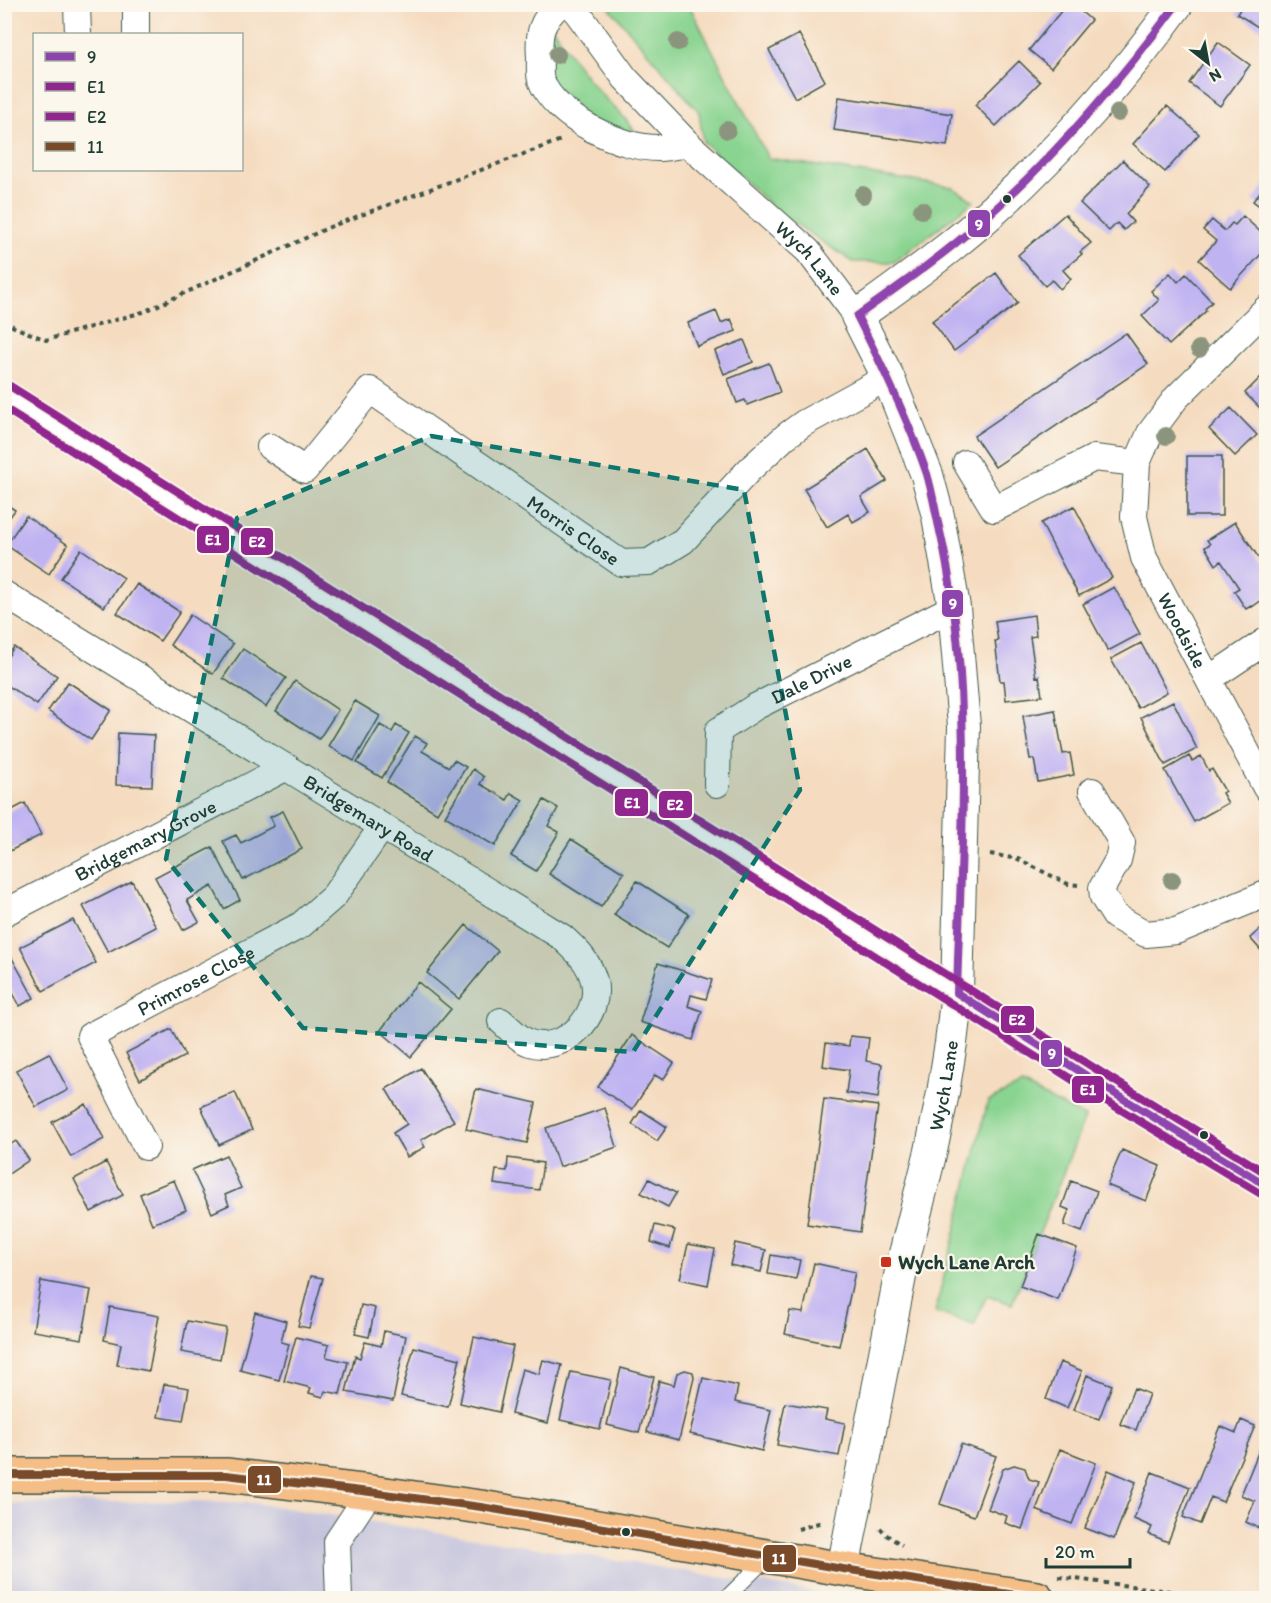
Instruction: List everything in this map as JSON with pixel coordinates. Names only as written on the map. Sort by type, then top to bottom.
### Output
[{"type":"main road","points":[[4,1475],[226,1475],[482,1507],[843,1569],[1045,1587]]},
{"type":"street","points":[[77,4],[78,33]]},
{"type":"street","points":[[135,33],[136,4]]},
{"type":"street","points":[[560,4],[551,13],[538,36],[541,80],[558,107],[589,128],[623,143],[660,148],[688,144]]},
{"type":"street","name":"Wych Lane","points":[[571,4],[625,78],[688,144],[808,251],[857,316],[888,377],[927,475],[947,560],[954,607],[964,726],[957,993],[943,1093],[902,1266],[843,1569]]},
{"type":"street","points":[[857,316],[938,256],[993,211],[1044,164],[1100,104],[1147,46],[1177,4]]},
{"type":"street","name":"Woodside","points":[[1266,309],[1176,398],[1150,433],[1137,464],[1134,517],[1144,558],[1266,788]]},
{"type":"street","name":"Morris Close","points":[[270,447],[305,470],[370,390],[621,563],[649,562],[683,541],[749,470],[786,436],[804,423],[888,377]]},
{"type":"street","points":[[4,395],[1130,1102],[1266,1185]]},
{"type":"street","points":[[966,463],[994,509],[1094,458],[1137,464]]},
{"type":"street","name":"Bridgemary Road","points":[[4,594],[562,937],[584,958],[594,981],[595,1005],[582,1026],[562,1041],[546,1045],[528,1043],[501,1021]]},
{"type":"street","name":"Dale Drive","points":[[717,784],[718,731],[755,707],[954,607]]},
{"type":"street","points":[[1209,679],[1266,641]]},
{"type":"street","name":"Bridgemary Grove","points":[[4,913],[287,767]]},
{"type":"street","points":[[1092,790],[1122,843],[1118,860],[1102,888],[1103,897],[1115,916],[1146,934],[1176,931],[1266,894]]},
{"type":"street","name":"Primrose Close","points":[[146,1147],[90,1036],[301,925],[334,896],[382,827]]},
{"type":"street","points":[[339,1599],[337,1542],[370,1492]]},
{"type":"lane","points":[[726,1599],[769,1556]]},
{"type":"path","points":[[4,320],[14,327],[46,340],[143,312],[332,226],[539,150],[589,128]]},
{"type":"path","points":[[962,849],[1018,859],[1068,884],[1102,888]]},
{"type":"path","points":[[875,1520],[888,1536],[906,1546]]},
{"type":"path","points":[[1045,1587],[1225,1599]]},
{"type":"highlighted area","points":[[431,436],[744,490],[800,790],[633,1052],[303,1028],[166,859],[237,518]]},
{"type":"shaded area","points":[[192,1501],[254,1503],[853,1598],[5,1598],[4,1504]]},
{"type":"green space","points":[[607,5],[689,5],[768,158],[952,187],[974,201],[894,262],[853,262],[779,213],[703,142],[699,112]]},
{"type":"green space","points":[[552,27],[587,77],[635,132],[628,138],[600,131],[546,78]]},
{"type":"green space","points":[[1022,1085],[1085,1117],[1012,1304],[987,1295],[974,1325],[935,1312],[988,1101]]},
{"type":"building","points":[[1067,4],[1072,4],[1091,20],[1051,68],[1029,50]]},
{"type":"building","points":[[1243,4],[1266,4],[1266,32],[1237,14]]},
{"type":"building","points":[[799,34],[825,81],[795,98],[769,50]]},
{"type":"building","points":[[1218,42],[1250,65],[1220,106],[1189,83]]},
{"type":"building","points":[[1019,61],[1040,82],[996,126],[975,105]]},
{"type":"building","points":[[839,97],[952,114],[947,146],[834,130]]},
{"type":"building","points":[[1167,106],[1199,134],[1165,172],[1133,144]]},
{"type":"building","points":[[1123,160],[1150,187],[1126,214],[1133,222],[1124,230],[1117,223],[1109,231],[1080,203]]},
{"type":"building","points":[[1266,184],[1266,211],[1253,201]]},
{"type":"building","points":[[1065,214],[1091,243],[1063,270],[1071,279],[1060,289],[1052,280],[1045,286],[1018,255]]},
{"type":"building","points":[[1243,216],[1266,237],[1266,243],[1261,249],[1264,251],[1230,288],[1199,260],[1216,241],[1203,230],[1212,220],[1225,231]]},
{"type":"building","points":[[996,273],[1018,303],[954,351],[932,321]]},
{"type":"building","points":[[1170,273],[1178,282],[1186,274],[1212,302],[1205,309],[1206,311],[1169,345],[1142,316],[1159,300],[1151,291]]},
{"type":"building","points":[[716,311],[721,323],[731,319],[736,331],[697,346],[688,323]]},
{"type":"building","points":[[1126,333],[1148,364],[995,467],[974,436]]},
{"type":"building","points":[[744,340],[753,362],[724,374],[715,351]]},
{"type":"building","points":[[769,363],[780,392],[747,405],[745,400],[737,403],[728,379]]},
{"type":"building","points":[[1266,372],[1266,414],[1245,393]]},
{"type":"building","points":[[1231,408],[1257,435],[1235,456],[1209,429]]},
{"type":"building","points":[[868,449],[887,481],[861,497],[870,512],[853,522],[848,514],[827,527],[804,489]]},
{"type":"building","points":[[1187,456],[1222,456],[1222,516],[1187,516]]},
{"type":"building","points":[[4,503],[15,510],[4,525]]},
{"type":"building","points":[[1074,506],[1112,578],[1079,596],[1041,523]]},
{"type":"building","points":[[26,516],[68,545],[49,574],[6,545]]},
{"type":"building","points":[[1235,522],[1266,569],[1266,597],[1246,609],[1234,591],[1239,588],[1221,561],[1216,565],[1205,547],[1210,544],[1207,540]]},
{"type":"building","points":[[81,549],[124,578],[104,607],[61,578]]},
{"type":"building","points":[[137,584],[180,612],[160,641],[117,613]]},
{"type":"building","points":[[1114,587],[1140,634],[1108,651],[1083,604]]},
{"type":"building","points":[[190,615],[233,644],[213,674],[170,645]]},
{"type":"building","points":[[1034,615],[1036,636],[1030,637],[1036,677],[1039,676],[1042,696],[1006,700],[1004,681],[1000,681],[995,621]]},
{"type":"building","points":[[1141,643],[1167,692],[1138,708],[1111,659]]},
{"type":"building","points":[[14,647],[57,676],[37,705],[4,683],[4,662]]},
{"type":"building","points":[[243,649],[286,678],[266,707],[223,678]]},
{"type":"building","points":[[295,681],[338,710],[319,739],[276,711]]},
{"type":"building","points":[[68,682],[111,710],[91,740],[48,711]]},
{"type":"building","points":[[355,701],[380,716],[354,761],[328,746]]},
{"type":"building","points":[[1173,701],[1197,749],[1165,765],[1141,717]]},
{"type":"building","points":[[1055,710],[1063,754],[1070,753],[1074,775],[1038,782],[1034,759],[1030,759],[1023,716]]},
{"type":"building","points":[[380,725],[392,732],[396,725],[409,733],[382,778],[357,763]]},
{"type":"building","points":[[118,733],[154,735],[152,786],[116,785]]},
{"type":"building","points":[[415,736],[427,743],[422,751],[449,767],[454,760],[466,767],[437,813],[387,782]]},
{"type":"building","points":[[1189,756],[1192,761],[1201,756],[1209,771],[1212,769],[1225,791],[1222,793],[1228,803],[1194,822],[1165,770]]},
{"type":"building","points":[[473,769],[484,777],[480,784],[507,800],[511,793],[523,800],[495,846],[445,816]]},
{"type":"building","points":[[544,800],[558,808],[548,826],[559,832],[536,871],[511,856]]},
{"type":"building","points":[[25,803],[41,835],[4,854],[4,814]]},
{"type":"building","points":[[283,811],[302,849],[243,880],[223,841],[236,835],[241,843],[274,826],[270,817]]},
{"type":"building","points":[[571,839],[624,873],[601,907],[549,874]]},
{"type":"building","points":[[212,847],[240,900],[224,909],[212,886],[187,900],[199,922],[183,930],[155,877]]},
{"type":"building","points":[[132,881],[156,927],[108,952],[83,906]]},
{"type":"building","points":[[637,881],[689,914],[667,948],[614,915]]},
{"type":"building","points":[[73,920],[96,963],[43,991],[20,947]]},
{"type":"building","points":[[1266,924],[1266,956],[1250,938]]},
{"type":"building","points":[[466,925],[498,951],[459,999],[427,973]]},
{"type":"building","points":[[7,949],[34,998],[20,1006],[10,988],[5,990],[5,950]]},
{"type":"building","points":[[658,963],[712,980],[706,999],[691,995],[688,1006],[702,1011],[693,1040],[640,1022]]},
{"type":"building","points":[[418,982],[451,1009],[411,1057],[380,1031]]},
{"type":"building","points":[[171,1029],[185,1056],[140,1080],[126,1053]]},
{"type":"building","points":[[632,1035],[674,1063],[663,1080],[655,1075],[632,1110],[598,1087]]},
{"type":"building","points":[[850,1036],[869,1038],[866,1061],[882,1064],[878,1098],[846,1093],[849,1070],[823,1066],[826,1043],[849,1046]]},
{"type":"building","points":[[49,1053],[68,1090],[36,1107],[16,1070]]},
{"type":"building","points":[[421,1068],[454,1121],[421,1140],[425,1147],[407,1157],[393,1133],[407,1124],[386,1089]]},
{"type":"building","points":[[476,1089],[536,1103],[527,1143],[466,1129]]},
{"type":"building","points":[[235,1092],[252,1130],[219,1145],[201,1107]]},
{"type":"building","points":[[824,1099],[878,1106],[860,1232],[807,1224]]},
{"type":"building","points":[[86,1104],[104,1139],[71,1157],[52,1122]]},
{"type":"building","points":[[605,1108],[617,1147],[559,1167],[546,1128]]},
{"type":"building","points":[[641,1110],[667,1127],[657,1141],[632,1124]]},
{"type":"building","points":[[16,1141],[29,1160],[4,1177],[4,1149]]},
{"type":"building","points":[[1122,1150],[1160,1166],[1146,1201],[1107,1185]]},
{"type":"building","points":[[226,1155],[241,1188],[225,1195],[229,1205],[212,1213],[192,1170]]},
{"type":"building","points":[[508,1158],[543,1163],[539,1190],[494,1184],[496,1170],[507,1171]]},
{"type":"building","points":[[106,1162],[123,1195],[91,1212],[74,1179]]},
{"type":"building","points":[[649,1179],[676,1193],[668,1207],[641,1193]]},
{"type":"building","points":[[174,1180],[186,1210],[152,1224],[140,1194]]},
{"type":"building","points":[[1071,1181],[1097,1191],[1082,1232],[1064,1225],[1069,1210],[1062,1207]]},
{"type":"building","points":[[655,1225],[675,1230],[670,1248],[651,1242]]},
{"type":"building","points":[[1039,1234],[1077,1248],[1058,1300],[1020,1286]]},
{"type":"building","points":[[735,1243],[766,1250],[761,1272],[730,1265]]},
{"type":"building","points":[[688,1244],[715,1249],[708,1285],[680,1279]]},
{"type":"building","points":[[771,1255],[800,1260],[796,1279],[768,1274]]},
{"type":"building","points":[[814,1263],[855,1272],[839,1346],[785,1334],[790,1311],[803,1313]]},
{"type":"building","points":[[311,1276],[323,1278],[309,1328],[298,1326]]},
{"type":"building","points":[[41,1281],[91,1290],[82,1339],[33,1331]]},
{"type":"building","points":[[361,1305],[375,1308],[369,1337],[355,1334]]},
{"type":"building","points":[[110,1307],[159,1316],[149,1371],[117,1365],[121,1344],[104,1340]]},
{"type":"building","points":[[255,1312],[286,1321],[281,1342],[289,1344],[279,1380],[240,1370]]},
{"type":"building","points":[[187,1321],[226,1328],[220,1359],[181,1352]]},
{"type":"building","points":[[384,1331],[406,1336],[393,1401],[346,1392],[355,1356],[360,1358],[365,1342],[381,1346]]},
{"type":"building","points":[[296,1337],[329,1345],[326,1357],[348,1362],[340,1394],[325,1391],[323,1397],[309,1393],[311,1388],[284,1381]]},
{"type":"building","points":[[474,1337],[513,1346],[499,1412],[460,1403]]},
{"type":"building","points":[[414,1347],[460,1359],[448,1407],[401,1396]]},
{"type":"building","points":[[543,1360],[562,1365],[548,1423],[511,1414],[522,1369],[539,1374]]},
{"type":"building","points":[[1060,1362],[1082,1371],[1067,1408],[1046,1399]]},
{"type":"building","points":[[621,1368],[654,1377],[639,1433],[607,1425]]},
{"type":"building","points":[[685,1370],[693,1372],[694,1378],[679,1440],[647,1432],[659,1381],[674,1385],[677,1373]]},
{"type":"building","points":[[571,1372],[611,1380],[600,1429],[560,1420]]},
{"type":"building","points":[[1087,1375],[1112,1385],[1099,1419],[1074,1410]]},
{"type":"building","points":[[703,1378],[738,1386],[735,1402],[771,1410],[762,1451],[690,1434]]},
{"type":"building","points":[[164,1384],[189,1388],[183,1421],[158,1417]]},
{"type":"building","points":[[1134,1388],[1149,1394],[1136,1430],[1120,1424]]},
{"type":"building","points":[[785,1403],[827,1410],[825,1419],[845,1423],[839,1456],[777,1445]]},
{"type":"building","points":[[1241,1420],[1255,1426],[1223,1502],[1211,1497],[1200,1524],[1183,1517],[1220,1426],[1236,1433]]},
{"type":"building","points":[[1266,1433],[1266,1531],[1246,1522],[1255,1501],[1241,1495]]},
{"type":"building","points":[[961,1444],[996,1456],[974,1516],[940,1504]]},
{"type":"building","points":[[1060,1449],[1096,1463],[1072,1524],[1036,1510]]},
{"type":"building","points":[[1014,1465],[1025,1468],[1029,1479],[1039,1482],[1022,1529],[1005,1523],[1007,1516],[988,1509],[1003,1469]]},
{"type":"building","points":[[1108,1470],[1136,1482],[1114,1539],[1085,1528]]},
{"type":"building","points":[[1152,1472],[1190,1487],[1168,1542],[1149,1534],[1152,1527],[1134,1519]]},
{"type":"transit line","name":"9","points":[[1177,4],[1109,91],[1035,172],[966,235],[857,316],[895,394],[927,474],[950,584],[958,642],[962,700],[963,818],[957,993],[1109,1090],[1266,1185]]},
{"type":"transit line","name":"E2","points":[[10,386],[1115,1081],[1266,1173]]},
{"type":"transit line","name":"E1","points":[[4,408],[1103,1099],[1261,1194]]},
{"type":"transit line","name":"11","points":[[4,1475],[226,1475],[370,1492],[481,1507],[843,1569],[1037,1598]]},
{"type":"place","name":"Wych Lane Arch","points":[[886,1262]]}]
